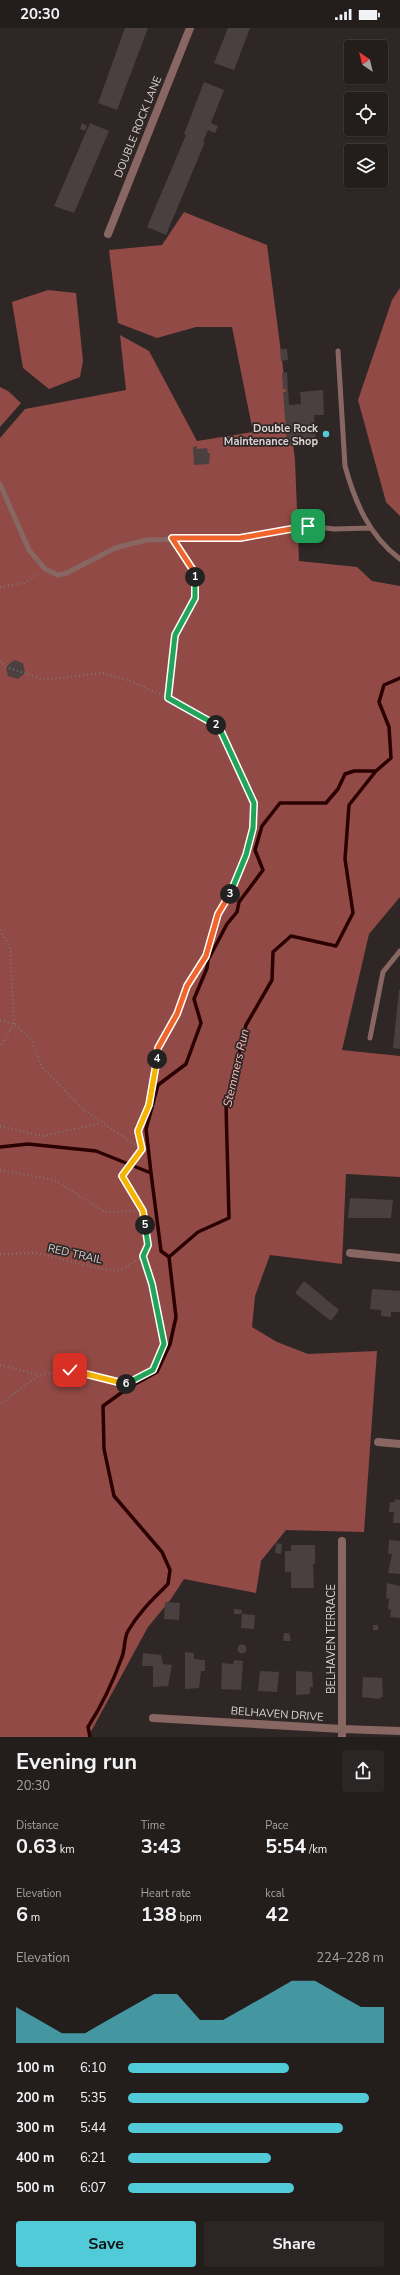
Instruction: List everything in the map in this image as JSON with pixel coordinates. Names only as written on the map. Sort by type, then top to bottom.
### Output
[{"type":"street","name":"DOUBLE ROCK LANE","points":[[108,234],[190,28]]},
{"type":"street","points":[[350,1253],[400,1258]]},
{"type":"street","points":[[378,1442],[400,1444]]},
{"type":"street","name":"BELHAVEN TERRACE","points":[[342,1541],[342,1733]]},
{"type":"street","name":"BELHAVEN DRIVE","points":[[153,1718],[342,1733],[400,1731]]},
{"type":"lane","points":[[338,351],[345,466],[355,499],[371,528],[385,547],[400,559]]},
{"type":"lane","points":[[0,484],[29,550],[45,569],[58,575],[68,573],[115,548],[146,540],[172,538],[240,538],[308,526],[334,529],[371,528]]},
{"type":"lane","points":[[370,1038],[383,972],[400,951]]},
{"type":"path","points":[[168,698],[175,635],[195,598],[195,573],[172,538]]},
{"type":"path","points":[[0,587],[24,583],[45,569]]},
{"type":"path","points":[[0,661],[6,666],[45,680],[103,673],[133,682],[168,698],[219,727],[254,803],[253,828],[246,855],[233,888],[218,914],[206,956],[187,986],[177,1014],[158,1048],[149,1105],[138,1131],[142,1149],[122,1176],[143,1211],[148,1245],[143,1256],[152,1284],[164,1344],[153,1370],[124,1385],[70,1370],[39,1375],[0,1365]]},
{"type":"path","points":[[0,930],[10,947],[14,1024],[0,1046]]},
{"type":"path","points":[[0,1020],[14,1024],[31,1038],[42,1067],[84,1110],[101,1123],[142,1149]]},
{"type":"path","points":[[0,1126],[43,1136],[101,1123]]},
{"type":"path","points":[[0,1170],[54,1180],[104,1212],[143,1211]]},
{"type":"path","name":"RED TRAIL","points":[[0,1254],[37,1253],[96,1268],[120,1271],[143,1256]]},
{"type":"path","points":[[0,1404],[39,1375]]},
{"type":"shaded area","points":[[184,212],[267,245],[295,460],[299,561],[357,567],[372,581],[400,586],[400,897],[369,934],[342,1050],[400,1056],[400,1177],[346,1174],[342,1264],[270,1255],[255,1296],[252,1327],[277,1342],[308,1354],[377,1351],[364,1532],[286,1530],[261,1561],[256,1593],[184,1579],[171,1599],[148,1627],[88,1737],[0,1737],[0,438],[25,409],[126,390],[120,335],[149,351],[197,441],[253,432],[232,327],[196,327],[157,338],[118,323],[109,250],[162,245]]},
{"type":"shaded area","points":[[400,288],[400,516],[386,502],[358,400],[392,300]]},
{"type":"shaded area","points":[[48,290],[76,293],[83,361],[80,377],[49,389],[23,368],[12,302]]},
{"type":"shaded area","points":[[0,387],[8,391],[21,403],[0,427]]},
{"type":"building","points":[[125,28],[148,28],[117,110],[98,103]]},
{"type":"building","points":[[228,28],[250,28],[234,70],[214,63]]},
{"type":"building","points":[[204,82],[224,90],[211,123],[218,126],[215,133],[208,130],[203,142],[205,142],[166,235],[147,227],[186,135],[184,134]]},
{"type":"building","points":[[82,123],[87,126],[85,131],[80,129]]},
{"type":"building","points":[[90,123],[109,131],[74,213],[54,206]]},
{"type":"building","points":[[280,349],[287,349],[288,360],[281,361]]},
{"type":"building","points":[[287,372],[289,405],[301,404],[300,392],[323,390],[324,415],[314,415],[316,445],[304,445],[303,438],[292,439],[293,442],[287,443],[283,392],[286,392],[286,389],[283,389],[282,373]]},
{"type":"building","points":[[197,446],[197,449],[207,448],[208,453],[210,453],[209,464],[194,465],[193,447]]},
{"type":"building","points":[[14,660],[23,663],[25,673],[18,679],[8,676],[6,667]]},
{"type":"building","points":[[400,990],[400,1049],[393,1048]]},
{"type":"building","points":[[350,1198],[393,1200],[391,1218],[348,1218]]},
{"type":"building","points":[[304,1281],[339,1310],[331,1321],[295,1293]]},
{"type":"building","points":[[372,1289],[400,1291],[400,1312],[391,1312],[391,1317],[381,1316],[381,1310],[370,1309]]},
{"type":"building","points":[[395,1499],[400,1500],[400,1523],[393,1523],[394,1512],[389,1512],[390,1502],[395,1502]]},
{"type":"building","points":[[389,1540],[400,1541],[400,1574],[388,1573],[392,1554],[388,1554]]},
{"type":"building","points":[[276,1543],[282,1544],[281,1554],[275,1553]]},
{"type":"building","points":[[291,1545],[315,1545],[315,1564],[313,1564],[314,1588],[291,1588],[291,1572],[285,1572],[285,1551],[291,1551]]},
{"type":"building","points":[[387,1583],[400,1586],[400,1618],[390,1617],[391,1610],[388,1609],[389,1599],[386,1598]]},
{"type":"building","points":[[165,1602],[180,1603],[179,1620],[164,1619]]},
{"type":"building","points":[[234,1609],[242,1610],[241,1614],[234,1614]]},
{"type":"building","points":[[242,1614],[255,1615],[254,1629],[241,1628]]},
{"type":"building","points":[[373,1625],[378,1625],[378,1630],[373,1630]]},
{"type":"building","points":[[284,1633],[289,1633],[291,1641],[283,1641]]},
{"type":"building","points":[[240,1645],[244,1645],[246,1649],[244,1653],[240,1653],[238,1651],[238,1647]]},
{"type":"building","points":[[185,1652],[194,1653],[194,1659],[205,1660],[205,1671],[201,1671],[199,1688],[185,1689]]},
{"type":"building","points":[[143,1653],[161,1655],[163,1664],[172,1665],[168,1686],[153,1687],[153,1666],[142,1666]]},
{"type":"building","points":[[234,1660],[243,1661],[241,1690],[221,1689],[222,1663],[233,1664]]},
{"type":"building","points":[[260,1671],[279,1672],[277,1692],[258,1691]]},
{"type":"building","points":[[296,1671],[312,1672],[313,1687],[310,1687],[310,1694],[296,1695]]},
{"type":"building","points":[[363,1677],[382,1678],[383,1697],[380,1699],[362,1697]]},
{"type":"waterway","name":"Stemmers Run","points":[[169,1257],[198,1232],[229,1218],[226,1105],[246,1025],[272,980],[273,952],[291,936],[336,946],[353,913],[345,859],[349,805],[376,771],[391,758],[389,727],[379,702],[384,685],[400,678]]},
{"type":"waterway","name":"Stemmers Run","points":[[151,1173],[146,1129],[158,1085],[186,1064],[201,1023],[194,999],[207,968],[208,960],[227,924],[237,912],[239,902],[263,870],[255,850],[262,826],[280,803],[326,803],[338,789],[345,774],[354,771],[376,771]]},
{"type":"waterway","name":"Stemmers Run","points":[[0,1147],[28,1144],[96,1151],[151,1173],[161,1251],[169,1257]]},
{"type":"waterway","points":[[90,1737],[88,1727],[103,1702],[115,1675],[123,1654],[128,1631],[152,1600],[168,1584],[170,1570],[162,1552],[114,1496],[104,1449],[103,1406],[128,1388],[157,1372],[170,1344],[176,1317],[169,1257]]},
{"type":"place","name":"Double Rock Maintenance Shop","points":[[326,434]]},
{"type":"route","points":[[70,1370],[124,1385],[153,1370],[164,1344],[152,1284],[143,1256],[148,1245],[143,1211],[122,1176],[142,1149],[138,1131],[149,1105],[158,1048],[177,1014],[187,986],[206,956],[218,914],[233,888],[246,855],[253,828],[254,803],[219,727],[168,698],[175,635],[195,598],[195,573],[172,538],[240,538],[308,526]]}]
